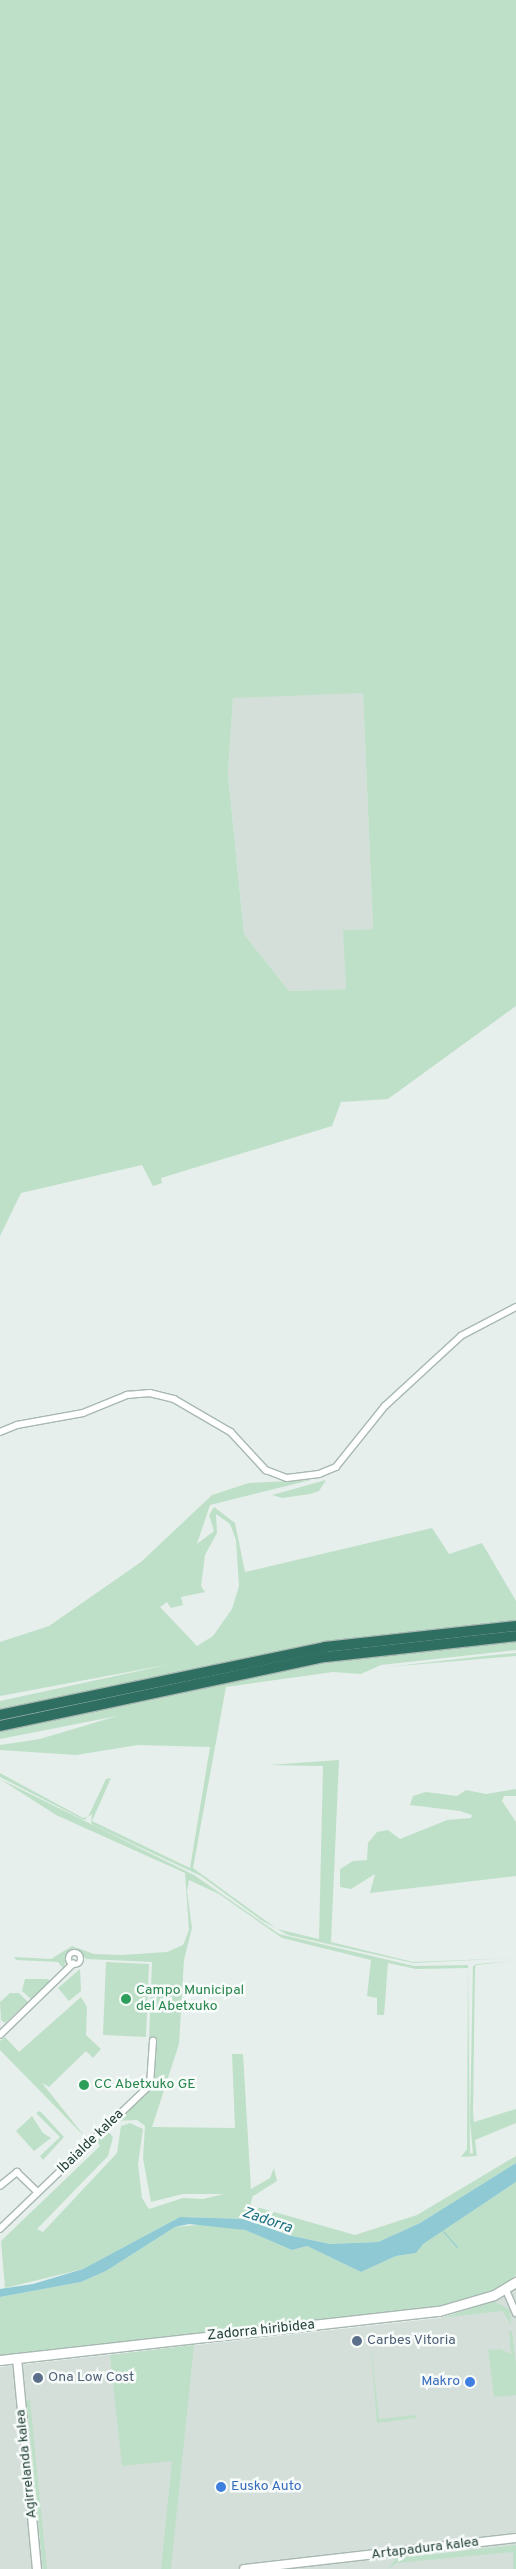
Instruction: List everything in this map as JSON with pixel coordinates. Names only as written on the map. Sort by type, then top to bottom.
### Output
[{"type":"highway","points":[[0,1715],[325,1647],[516,1626]]},
{"type":"highway","points":[[0,1726],[326,1657],[516,1636]]},
{"type":"main road","name":"Zadorra hiribidea","points":[[0,2360],[432,2312],[506,2289],[516,2282]]},
{"type":"street","points":[[0,1432],[84,1412],[127,1396],[150,1393],[174,1398],[231,1432],[266,1470],[287,1478],[300,1478],[336,1467],[384,1403],[461,1336],[516,1307]]},
{"type":"street","points":[[0,2035],[73,1964]]},
{"type":"street","name":"Ibaialde kalea","points":[[0,2229],[150,2085],[153,2041]]},
{"type":"street","points":[[0,2186],[17,2172],[38,2192]]},
{"type":"street","points":[[506,2289],[516,2313]]},
{"type":"street","name":"Agirrelanda kalea","points":[[17,2358],[37,2569]]},
{"type":"street","name":"Artapadura kalea","points":[[244,2569],[516,2538]]},
{"type":"shaded area","points":[[363,692],[373,929],[344,930],[346,989],[289,991],[244,934],[228,774],[233,697]]},
{"type":"shaded area","points":[[516,2288],[516,2569],[0,2569],[0,2367],[440,2318],[482,2306]]},
{"type":"green space","points":[[0,0],[516,0],[516,1006],[388,1099],[341,1102],[332,1126],[161,1178],[162,1183],[153,1186],[142,1165],[21,1193],[0,1236]],"holes":[[[363,693],[373,929],[343,930],[346,989],[289,991],[244,934],[228,774],[233,698]]]},
{"type":"green space","points":[[311,1480],[210,1505],[197,1544],[214,1531],[209,1515],[214,1507],[235,1523],[245,1572],[432,1528],[449,1554],[482,1543],[516,1601],[516,1621],[347,1639],[0,1710],[0,1701],[171,1664],[0,1696],[0,1642],[49,1626],[141,1562],[212,1495],[249,1483]],"holes":[[[216,1514],[230,1524],[236,1540],[239,1586],[232,1609],[213,1636],[197,1646],[160,1607],[167,1602],[171,1608],[183,1605],[181,1597],[205,1592],[201,1586],[205,1555],[217,1533]]]},
{"type":"green space","points":[[326,1480],[319,1491],[310,1494],[282,1498],[272,1495]]},
{"type":"green space","points":[[516,1640],[516,1650],[381,1665],[361,1674],[333,1672],[226,1687],[193,1868],[276,1929],[201,1876],[93,1825],[91,1823],[92,1814],[88,1817],[106,1779],[111,1778],[92,1821],[190,1868],[210,1747],[138,1745],[76,1755],[0,1750],[0,1745],[40,1739],[117,1716],[0,1739],[0,1729],[340,1659]]},
{"type":"green space","points":[[516,1653],[516,1656],[387,1667],[484,1656]]},
{"type":"green space","points":[[339,1760],[331,1942],[413,1962],[516,1958],[413,1963],[288,1935],[277,1929],[319,1939],[323,1766],[269,1765]]},
{"type":"green space","points":[[0,1773],[83,1818],[88,1817],[84,1820],[0,1777]]},
{"type":"green space","points":[[0,1779],[194,1875],[279,1934],[414,1966],[468,1965],[470,2154],[473,2153],[470,2122],[473,1966],[477,1964],[516,1961],[476,1965],[473,2113],[474,2122],[516,2109],[516,2123],[475,2140],[477,2156],[461,2157],[467,2149],[468,1968],[416,1969],[388,1963],[384,2015],[377,2015],[377,1998],[367,1996],[371,1960],[282,1938],[219,1894],[189,1880],[187,1891],[192,1928],[184,1960],[179,2044],[152,2127],[235,2128],[232,2054],[243,2054],[251,2189],[270,2178],[274,2168],[277,2181],[253,2196],[250,2205],[355,2235],[417,2215],[516,2156],[516,2163],[420,2223],[378,2242],[330,2244],[288,2235],[246,2219],[180,2217],[83,2269],[5,2288],[1,2241],[100,2146],[96,2140],[107,2130],[113,2137],[108,2156],[37,2229],[43,2232],[117,2153],[121,2126],[130,2123],[143,2129],[138,2164],[142,2198],[149,2209],[183,2198],[203,2199],[224,2194],[183,2194],[151,2202],[143,2158],[145,2126],[137,2120],[116,2121],[153,2083],[156,2040],[149,2039],[152,1962],[86,1959],[75,1949],[66,1955],[64,1969],[58,1962],[16,1960],[14,1957],[51,1959],[72,1946],[94,1954],[122,1955],[167,1952],[183,1945],[189,1930],[185,1873],[56,1815]]},
{"type":"green space","points":[[516,1789],[516,1796],[504,1796],[502,1801],[516,1822],[516,1876],[370,1893],[375,1874],[351,1889],[340,1887],[340,1869],[353,1861],[367,1860],[368,1843],[377,1832],[388,1830],[400,1839],[447,1820],[471,1818],[472,1815],[460,1811],[410,1805],[413,1796],[426,1792],[457,1796],[466,1790],[486,1794]]},
{"type":"green space","name":"Campo Municipal del Abetxuko","points":[[106,1962],[149,1964],[146,2037],[103,2035]]},
{"type":"green space","points":[[80,1969],[81,1991],[69,2001],[58,1988]]},
{"type":"green space","points":[[25,1979],[48,1979],[51,1982],[31,1999],[22,1991]]},
{"type":"green space","points":[[10,1993],[19,1993],[28,2002],[5,2023],[1,2020],[0,2002]]},
{"type":"green space","points":[[81,1997],[87,2007],[86,2035],[101,2049],[93,2058],[86,2051],[49,2087],[42,2083],[86,2138],[0,2050],[0,2041],[5,2037],[19,2052]]},
{"type":"green space","points":[[40,2111],[64,2137],[43,2160],[40,2156],[60,2137],[36,2113]]},
{"type":"green space","points":[[32,2116],[43,2133],[51,2138],[34,2151],[16,2131]]},
{"type":"green space","points":[[516,2182],[516,2275],[499,2289],[438,2307],[0,2356],[0,2297],[81,2282],[106,2271],[175,2227],[207,2224],[245,2230],[292,2250],[307,2246],[361,2272],[396,2256],[416,2253],[422,2244]]},
{"type":"green space","points":[[494,2301],[510,2310],[511,2325],[502,2311],[441,2318]]},
{"type":"green space","points":[[509,2331],[512,2331],[516,2364],[516,2395],[494,2397],[488,2350],[500,2349],[511,2354]]},
{"type":"green space","points":[[370,2336],[379,2419],[416,2415],[416,2418],[377,2423]]},
{"type":"green space","points":[[194,2345],[171,2569],[161,2569],[172,2461],[122,2466],[110,2355]]},
{"type":"green space","points":[[30,2399],[47,2569],[43,2569],[26,2401]]},
{"type":"green space","points":[[516,2545],[516,2569],[513,2569],[513,2552],[397,2563],[388,2569],[396,2558]]},
{"type":"water","points":[[516,2163],[516,2182],[423,2244],[416,2253],[396,2256],[361,2272],[307,2246],[292,2250],[245,2230],[189,2224],[175,2227],[106,2271],[81,2282],[0,2297],[0,2289],[33,2284],[83,2269],[180,2217],[246,2219],[288,2235],[330,2244],[378,2242],[420,2223]]},
{"type":"waterway","points":[[443,2231],[457,2247]]},
{"type":"place","name":"Campo Municipal del Abetxuko","points":[[126,1999]]},
{"type":"place","name":"CC Abetxuko GE","points":[[84,2085]]},
{"type":"place","name":"Carbes Vitoria","points":[[357,2341]]},
{"type":"place","name":"Ona Low Cost","points":[[38,2378]]},
{"type":"place","name":"Makro","points":[[470,2382]]},
{"type":"place","name":"Eusko Auto","points":[[221,2487]]},
{"type":"water label","name":"Zadorra","points":[[267,2221]]}]
